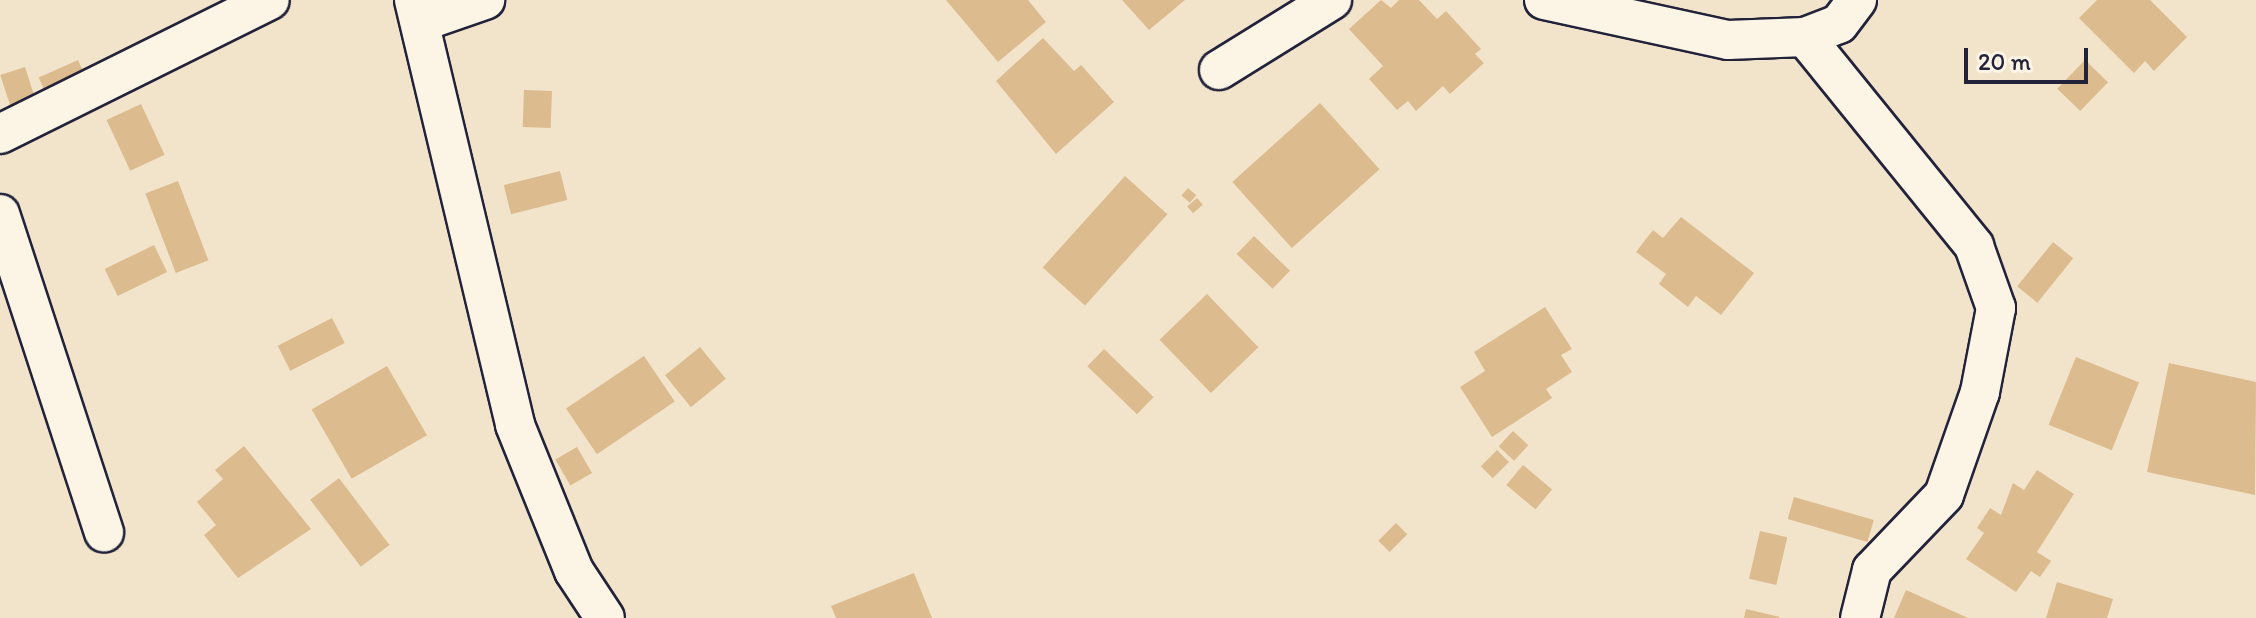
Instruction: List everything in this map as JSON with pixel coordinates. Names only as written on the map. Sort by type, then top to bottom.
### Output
[{"type":"street","points":[[0,134],[270,0]]},
{"type":"street","points":[[485,0],[418,11],[515,425],[574,571],[605,618]]},
{"type":"street","points":[[1219,70],[1332,0]]},
{"type":"street","points":[[1544,0],[1728,40],[1805,37],[1839,24],[1857,0]]},
{"type":"street","points":[[1652,0],[1678,28]]},
{"type":"street","points":[[1805,37],[1974,246],[1996,308],[1980,392],[1944,495],[1872,570],[1860,618]]},
{"type":"street","points":[[0,214],[104,532]]},
{"type":"building","points":[[946,0],[1028,0],[1046,22],[998,62]]},
{"type":"building","points":[[1122,0],[1185,0],[1149,30]]},
{"type":"building","points":[[1381,0],[1391,8],[1399,0],[1419,0],[1437,19],[1446,11],[1481,49],[1475,54],[1484,63],[1450,94],[1443,86],[1416,111],[1408,101],[1397,110],[1369,79],[1383,66],[1349,29]]},
{"type":"building","points":[[2097,0],[2150,0],[2187,37],[2154,71],[2145,61],[2134,73],[2079,18]]},
{"type":"building","points":[[1043,38],[1074,71],[1081,65],[1114,102],[1056,154],[996,81]]},
{"type":"building","points":[[78,60],[88,82],[48,99],[39,77]]},
{"type":"building","points":[[2085,60],[2108,82],[2080,111],[2057,89]]},
{"type":"building","points":[[25,67],[38,108],[14,116],[0,75]]},
{"type":"building","points":[[524,90],[552,91],[551,128],[523,127]]},
{"type":"building","points":[[1320,103],[1380,169],[1292,248],[1232,182]]},
{"type":"building","points":[[141,104],[165,155],[130,171],[107,120]]},
{"type":"building","points":[[560,171],[567,200],[511,214],[504,185]]},
{"type":"building","points":[[1125,176],[1167,214],[1085,306],[1043,267]]},
{"type":"building","points":[[178,181],[208,260],[176,273],[145,194]]},
{"type":"building","points":[[1188,188],[1196,195],[1190,203],[1181,196]]},
{"type":"building","points":[[1197,198],[1203,205],[1193,213],[1187,207]]},
{"type":"building","points":[[1681,217],[1754,273],[1721,315],[1696,296],[1688,307],[1659,284],[1666,274],[1636,252],[1653,230],[1663,238]]},
{"type":"building","points":[[1254,236],[1290,271],[1273,289],[1237,254]]},
{"type":"building","points":[[2053,242],[2073,258],[2037,303],[2017,286]]},
{"type":"building","points":[[154,245],[167,272],[118,296],[105,269]]},
{"type":"building","points":[[1207,294],[1258,347],[1211,393],[1160,340]]},
{"type":"building","points":[[1545,307],[1572,349],[1561,355],[1572,372],[1546,389],[1552,398],[1492,437],[1460,387],[1485,371],[1474,352]]},
{"type":"building","points":[[332,318],[345,343],[290,371],[278,346]]},
{"type":"building","points":[[700,347],[726,379],[691,407],[665,375]]},
{"type":"building","points":[[1104,349],[1154,397],[1137,414],[1087,366]]},
{"type":"building","points":[[644,356],[675,402],[597,454],[566,409]]},
{"type":"building","points":[[2076,357],[2139,382],[2112,450],[2049,425]]},
{"type":"building","points":[[2169,363],[2256,382],[2255,495],[2147,472]]},
{"type":"building","points":[[387,366],[427,435],[352,479],[312,410]]},
{"type":"building","points":[[1513,431],[1528,445],[1514,461],[1499,446]]},
{"type":"building","points":[[244,446],[311,529],[238,578],[204,535],[216,525],[197,502],[223,479],[215,470]]},
{"type":"building","points":[[577,447],[592,473],[570,485],[555,460]]},
{"type":"building","points":[[1497,450],[1509,462],[1493,478],[1481,466]]},
{"type":"building","points":[[1523,465],[1552,489],[1535,509],[1506,485]]},
{"type":"building","points":[[2037,470],[2074,494],[2037,552],[2051,561],[2040,577],[2031,571],[2016,592],[1966,559],[1984,533],[1977,528],[1990,508],[2001,515],[2013,483],[2024,490]]},
{"type":"building","points":[[339,478],[390,545],[361,567],[310,500]]},
{"type":"building","points":[[1794,497],[1874,520],[1867,542],[1788,519]]},
{"type":"building","points":[[1396,523],[1407,534],[1390,552],[1378,541]]},
{"type":"building","points":[[1760,531],[1787,537],[1776,585],[1749,579]]},
{"type":"building","points":[[914,573],[932,618],[836,618],[831,606]]},
{"type":"building","points":[[2057,582],[2113,599],[2107,618],[2046,618]]},
{"type":"building","points":[[1906,590],[1968,618],[1894,618]]},
{"type":"building","points":[[1746,609],[1780,617],[1744,618]]}]
